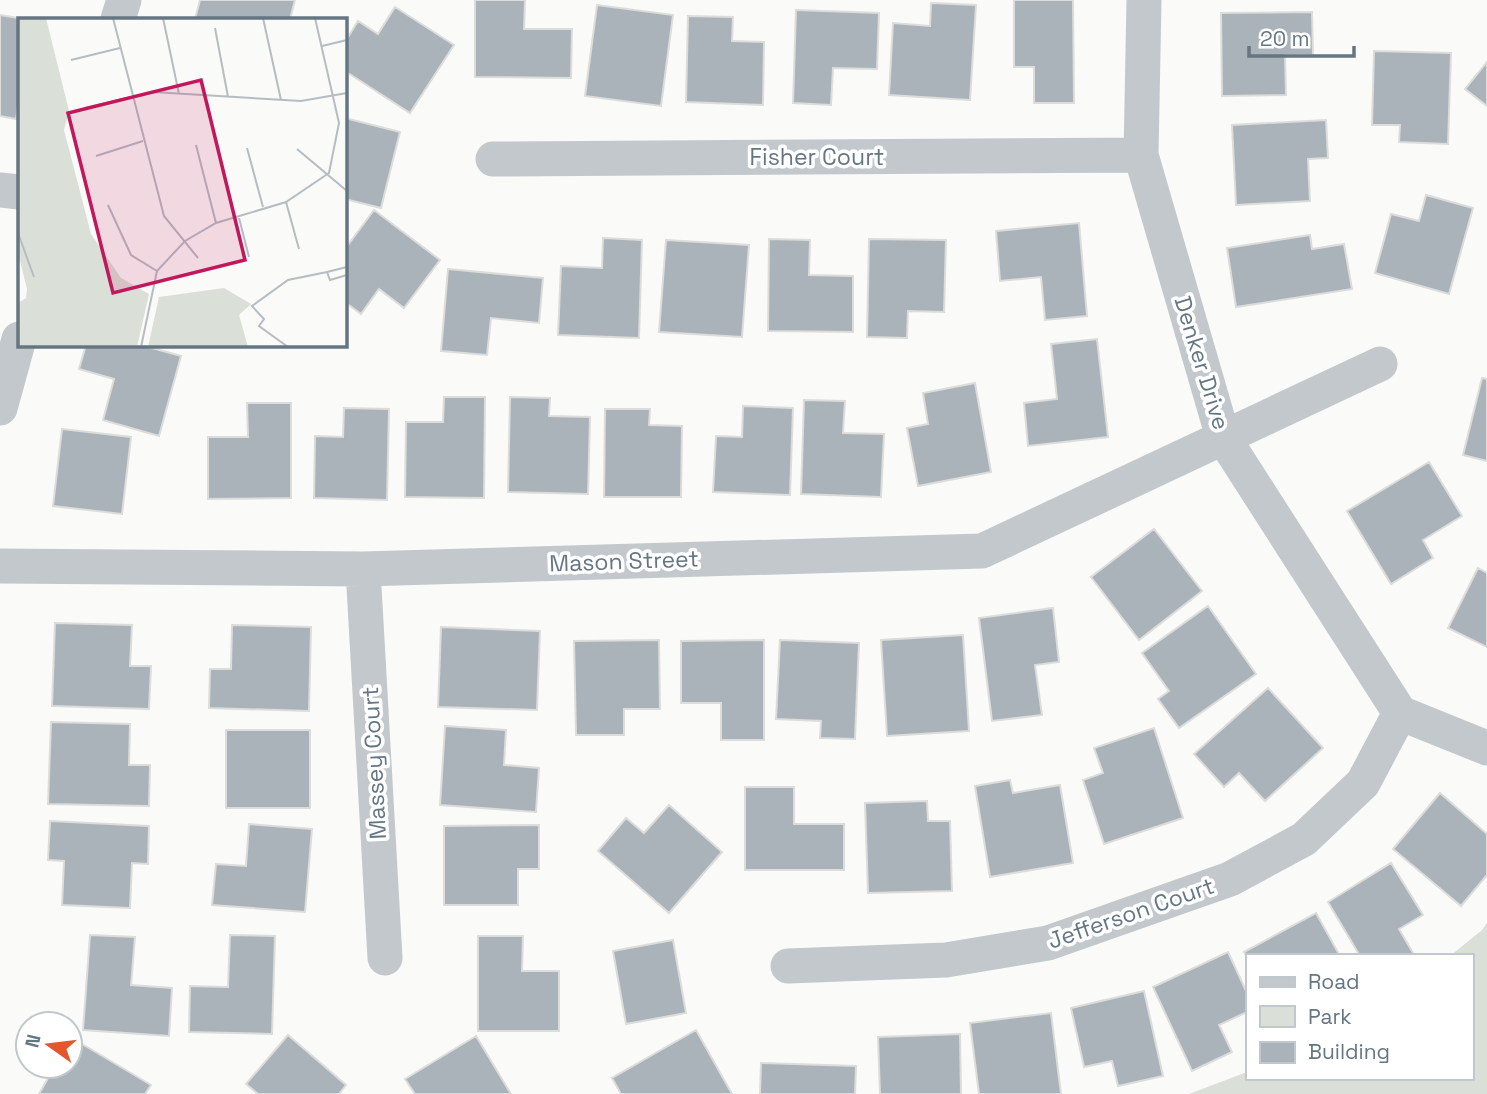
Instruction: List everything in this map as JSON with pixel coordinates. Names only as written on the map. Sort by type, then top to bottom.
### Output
[{"type":"street","points":[[118,18],[124,0]]},
{"type":"street","name":"Denker Drive","points":[[1144,0],[1140,155],[1223,437],[1400,713]]},
{"type":"street","name":"Fisher Court","points":[[493,159],[1140,155]]},
{"type":"street","points":[[0,190],[18,192]]},
{"type":"street","points":[[0,408],[18,343]]},
{"type":"street","name":"Mason Street","points":[[0,566],[363,569],[982,551],[1380,365]]},
{"type":"street","name":"Massey Court","points":[[363,569],[385,958]]},
{"type":"street","points":[[1400,713],[1487,748]]},
{"type":"street","name":"Jefferson Court","points":[[788,966],[946,960],[1048,943],[1230,879],[1304,839],[1363,783],[1400,713]]},
{"type":"green space","points":[[1487,923],[1487,1094],[1189,1094],[1246,1072],[1246,1080],[1473,1080],[1473,954],[1452,954]]},
{"type":"building","points":[[200,0],[295,0],[290,18],[195,18]]},
{"type":"building","points":[[475,0],[525,0],[524,29],[572,29],[571,78],[475,77]]},
{"type":"building","points":[[1014,0],[1073,0],[1074,103],[1034,103],[1034,67],[1014,67]]},
{"type":"building","points":[[931,3],[976,5],[970,100],[889,95],[893,23],[930,26]]},
{"type":"building","points":[[597,5],[673,15],[661,106],[585,96]]},
{"type":"building","points":[[395,7],[454,45],[410,113],[346,72],[346,40],[358,21],[378,34]]},
{"type":"building","points":[[796,10],[879,13],[877,69],[833,68],[831,105],[793,103]]},
{"type":"building","points":[[1312,12],[1313,55],[1285,55],[1286,95],[1222,96],[1221,13]]},
{"type":"building","points":[[0,15],[18,18],[18,107],[16,119],[0,116]]},
{"type":"building","points":[[688,16],[733,17],[732,41],[764,42],[763,105],[686,102]]},
{"type":"building","points":[[1374,51],[1451,53],[1448,144],[1399,142],[1400,125],[1372,125]]},
{"type":"building","points":[[1487,62],[1487,106],[1465,89]]},
{"type":"building","points":[[346,118],[400,132],[381,208],[346,199]]},
{"type":"building","points":[[1326,120],[1328,158],[1308,159],[1310,201],[1236,205],[1232,125]]},
{"type":"building","points":[[1426,195],[1473,208],[1449,294],[1375,273],[1391,214],[1419,221]]},
{"type":"building","points":[[374,210],[440,260],[404,308],[379,289],[361,314],[346,303],[346,248]]},
{"type":"building","points":[[1079,223],[1087,316],[1045,320],[1041,277],[1000,281],[996,231]]},
{"type":"building","points":[[1310,235],[1312,249],[1344,244],[1352,289],[1236,307],[1227,248]]},
{"type":"building","points":[[603,238],[642,240],[639,338],[558,335],[561,266],[602,268]]},
{"type":"building","points":[[769,239],[810,240],[809,275],[853,276],[853,332],[768,331]]},
{"type":"building","points":[[869,239],[946,240],[944,312],[908,311],[907,338],[867,337]]},
{"type":"building","points":[[666,240],[749,245],[742,337],[659,332]]},
{"type":"building","points":[[448,269],[543,278],[539,323],[491,318],[487,355],[441,351]]},
{"type":"building","points":[[1097,339],[1108,437],[1028,446],[1024,403],[1057,399],[1051,344]]},
{"type":"building","points":[[86,346],[145,346],[181,356],[159,436],[103,420],[114,379],[79,369]]},
{"type":"building","points":[[1482,378],[1487,379],[1487,461],[1463,455]]},
{"type":"building","points":[[975,383],[991,472],[918,486],[907,428],[928,424],[923,393]]},
{"type":"building","points":[[444,397],[485,397],[484,498],[405,497],[406,422],[443,422]]},
{"type":"building","points":[[510,397],[550,398],[549,416],[590,417],[588,494],[508,492]]},
{"type":"building","points":[[804,400],[845,401],[843,433],[884,434],[881,497],[801,494]]},
{"type":"building","points":[[247,403],[291,403],[291,498],[208,499],[208,437],[248,437]]},
{"type":"building","points":[[743,406],[793,408],[790,495],[713,492],[716,436],[742,437]]},
{"type":"building","points":[[344,408],[389,409],[387,500],[314,498],[315,436],[343,437]]},
{"type":"building","points":[[605,409],[650,409],[649,425],[682,426],[681,497],[604,497]]},
{"type":"building","points":[[62,429],[131,437],[122,514],[53,506]]},
{"type":"building","points":[[1429,462],[1462,516],[1423,540],[1433,558],[1391,584],[1347,511]]},
{"type":"building","points":[[1154,529],[1202,591],[1139,640],[1091,577]]},
{"type":"building","points":[[1478,568],[1487,573],[1487,647],[1448,628]]},
{"type":"building","points":[[1208,606],[1256,674],[1179,728],[1158,699],[1169,691],[1142,653]]},
{"type":"building","points":[[1053,608],[1059,662],[1035,665],[1042,715],[992,721],[979,618]]},
{"type":"building","points":[[55,623],[132,625],[130,666],[151,666],[149,709],[52,706]]},
{"type":"building","points":[[232,625],[311,627],[309,711],[209,708],[210,669],[231,669]]},
{"type":"building","points":[[441,627],[540,631],[537,710],[438,707]]},
{"type":"building","points":[[963,635],[969,731],[887,736],[881,640]]},
{"type":"building","points":[[659,640],[660,709],[624,709],[624,735],[576,735],[574,641]]},
{"type":"building","points":[[764,640],[764,740],[721,740],[721,703],[681,703],[681,641]]},
{"type":"building","points":[[780,640],[859,643],[855,739],[820,738],[821,721],[776,719]]},
{"type":"building","points":[[1268,688],[1323,748],[1265,801],[1239,773],[1224,787],[1194,754]]},
{"type":"building","points":[[51,722],[130,724],[129,765],[150,765],[149,806],[48,804]]},
{"type":"building","points":[[445,726],[506,730],[504,765],[539,768],[536,812],[440,805]]},
{"type":"building","points":[[1154,728],[1183,818],[1104,844],[1083,780],[1103,773],[1094,748]]},
{"type":"building","points":[[226,730],[310,730],[310,808],[226,808]]},
{"type":"building","points":[[1010,780],[1013,793],[1060,785],[1073,863],[990,877],[975,786]]},
{"type":"building","points":[[745,787],[794,787],[794,824],[844,824],[844,870],[745,870]]},
{"type":"building","points":[[1440,793],[1487,834],[1487,875],[1461,906],[1393,849]]},
{"type":"building","points":[[927,801],[928,821],[950,821],[952,891],[868,893],[865,803]]},
{"type":"building","points":[[669,805],[722,852],[669,913],[598,851],[626,818],[644,833]]},
{"type":"building","points":[[50,821],[149,826],[148,864],[132,863],[130,908],[62,905],[64,861],[48,860]]},
{"type":"building","points":[[249,824],[312,829],[305,912],[212,905],[216,864],[246,866]]},
{"type":"building","points":[[539,825],[539,869],[518,869],[518,905],[444,905],[444,826]]},
{"type":"building","points":[[1391,863],[1423,915],[1399,929],[1413,953],[1359,954],[1328,902]]},
{"type":"building","points":[[1316,913],[1339,954],[1246,955],[1244,952]]},
{"type":"building","points":[[90,935],[135,937],[131,985],[172,988],[169,1036],[84,1030]]},
{"type":"building","points":[[230,935],[275,936],[272,1034],[189,1032],[190,986],[228,987]]},
{"type":"building","points":[[478,936],[523,936],[522,971],[559,971],[559,1031],[478,1031]]},
{"type":"building","points":[[673,940],[686,1013],[626,1024],[613,951]]},
{"type":"building","points":[[1228,952],[1246,991],[1246,1012],[1219,1025],[1232,1052],[1192,1071],[1153,987]]},
{"type":"building","points":[[1144,991],[1163,1076],[1118,1086],[1112,1061],[1084,1067],[1071,1008]]},
{"type":"building","points":[[1051,1013],[1061,1094],[979,1094],[970,1023]]},
{"type":"building","points":[[696,1030],[732,1094],[621,1094],[612,1078]]},
{"type":"building","points":[[960,1034],[961,1094],[880,1094],[878,1037]]},
{"type":"building","points":[[288,1035],[346,1085],[339,1094],[258,1094],[246,1084]]},
{"type":"building","points":[[476,1036],[511,1094],[415,1094],[405,1079]]},
{"type":"building","points":[[84,1045],[151,1085],[145,1094],[39,1094],[47,1080],[84,1080]]},
{"type":"building","points":[[761,1063],[856,1066],[855,1094],[760,1094]]}]
